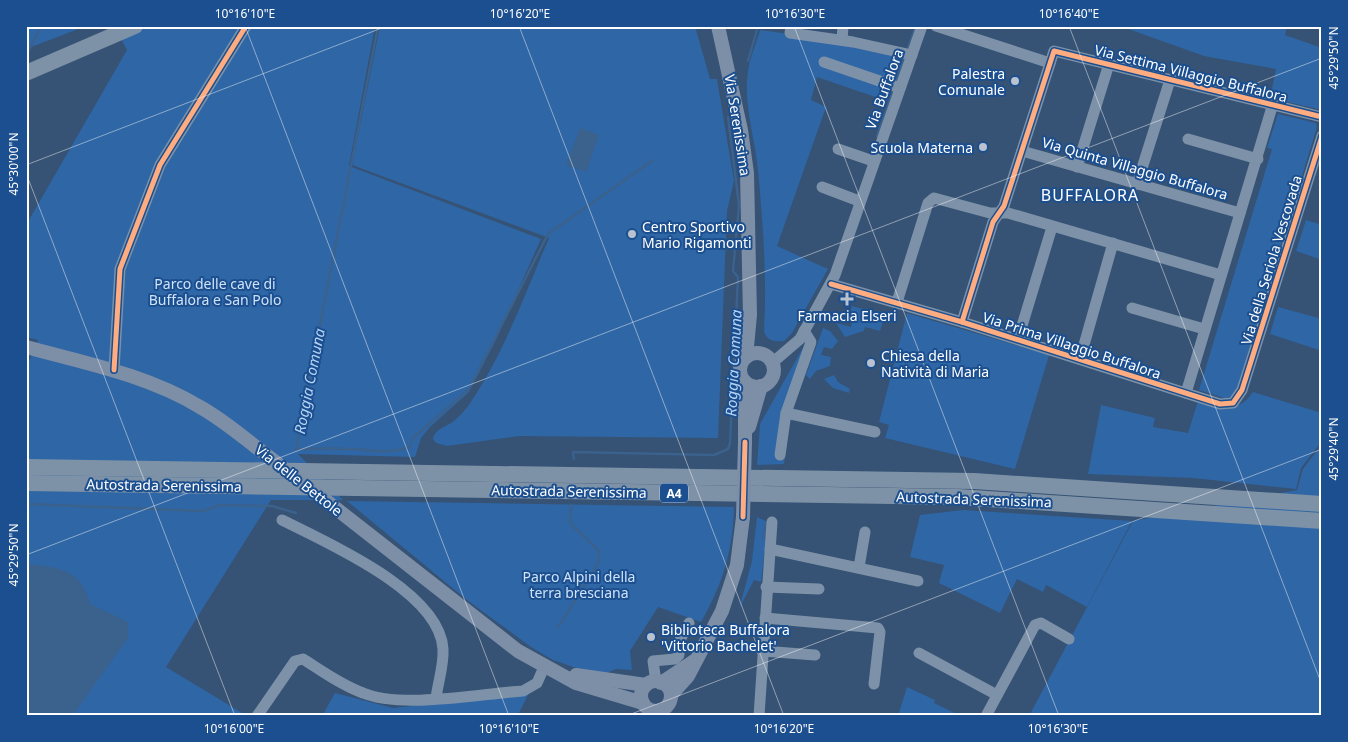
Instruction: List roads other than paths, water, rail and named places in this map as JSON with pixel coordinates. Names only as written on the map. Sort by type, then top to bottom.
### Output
[{"type":"highway","points":[[26,62],[113,26]]},
{"type":"highway","points":[[26,73],[135,26]]},
{"type":"highway","name":"Autostrada Serenissima","points":[[26,467],[974,481],[1322,504]]},
{"type":"highway","name":"Autostrada Serenissima","points":[[26,483],[958,497],[1322,521]]},
{"type":"main road","name":"Via Serenissima","points":[[656,710],[684,681],[714,629],[731,587],[740,547],[743,517],[745,382],[740,369],[753,355],[750,315],[747,173],[741,130],[718,26]]},
{"type":"main road","name":"Via delle Bettole","points":[[26,347],[114,370],[173,393],[200,406],[329,503],[518,650],[576,683],[656,710]]},
{"type":"main road","points":[[753,355],[769,358],[772,363]]},
{"type":"main road","name":"Via Serenissima","points":[[745,442],[761,386],[770,380],[774,369],[772,363]]},
{"type":"main road","points":[[745,382],[761,386]]},
{"type":"main road","name":"Via Serenissima","points":[[655,683],[694,661]]},
{"type":"main road","name":"Via delle Bettole","points":[[558,672],[655,683]]},
{"type":"main road","points":[[656,710],[642,694],[655,683],[668,688],[671,695]]},
{"type":"street","points":[[114,370],[120,269],[160,165],[246,26]]},
{"type":"street","points":[[791,26],[790,34],[842,40],[908,54]]},
{"type":"street","points":[[842,40],[843,26]]},
{"type":"street","name":"Via Buffalora","points":[[772,363],[800,338],[831,284],[873,161],[895,86],[922,26]]},
{"type":"street","points":[[936,26],[1050,63],[1004,206],[993,222],[962,322]]},
{"type":"street","name":"Via Settima Villaggio Buffalora","points":[[1050,63],[1054,51],[1272,107],[1322,117]]},
{"type":"street","points":[[824,62],[895,86]]},
{"type":"street","points":[[1077,167],[1109,64]]},
{"type":"street","points":[[1137,184],[1170,80]]},
{"type":"street","points":[[1186,393],[1204,329],[1258,159],[1272,107]]},
{"type":"street","name":"Via della Seriola Vescovada","points":[[1242,390],[1322,136]]},
{"type":"street","points":[[1188,139],[1258,159]]},
{"type":"street","points":[[838,149],[873,161]]},
{"type":"street","name":"Via Quinta Villaggio Buffalora","points":[[1022,151],[1240,213]]},
{"type":"street","points":[[822,187],[860,201]]},
{"type":"street","points":[[897,302],[931,199],[990,213],[1008,213],[1221,276]]},
{"type":"street","points":[[1018,339],[1052,227]]},
{"type":"street","points":[[1080,359],[1113,243]]},
{"type":"street","name":"Via Prima Villaggio Buffalora","points":[[831,284],[897,302],[1186,393],[1227,404],[1238,399],[1242,390]]},
{"type":"street","points":[[1132,308],[1204,329]]},
{"type":"street","points":[[780,455],[786,413],[811,342],[804,331]]},
{"type":"street","points":[[786,413],[875,432]]},
{"type":"street","points":[[282,520],[343,551],[406,591],[424,607],[439,632],[443,648],[436,698]]},
{"type":"street","points":[[759,716],[766,587],[772,522]]},
{"type":"street","points":[[859,567],[865,532]]},
{"type":"street","points":[[770,549],[918,581]]},
{"type":"street","points":[[766,587],[819,589]]},
{"type":"street","points":[[765,618],[878,628],[880,632],[874,684]]},
{"type":"street","points":[[655,683],[653,661],[675,659],[679,655],[680,640],[689,623]]},
{"type":"street","points":[[986,716],[1035,625],[1041,624],[1069,639]]},
{"type":"street","points":[[762,651],[814,655]]},
{"type":"street","points":[[919,653],[997,695]]},
{"type":"street","points":[[257,716],[295,661],[303,659],[346,686],[364,694],[393,700],[528,689],[537,683],[545,665]]},
{"type":"waterway","name":"Roggia Comuna","points":[[29,50],[41,26]]},
{"type":"waterway","name":"Roggia Comuna","points":[[378,26],[296,449],[394,451],[410,447],[412,439],[469,389],[548,234],[653,160]]},
{"type":"waterway","name":"Roggia Comuna","points":[[748,61],[758,26]]},
{"type":"waterway","points":[[908,48],[916,26]]},
{"type":"waterway","points":[[895,84],[905,56]]},
{"type":"waterway","points":[[877,136],[894,89]]},
{"type":"waterway","name":"Roggia Comuna","points":[[574,459],[573,452],[714,455],[728,449],[730,443],[738,277],[733,271],[739,205],[728,117]]},
{"type":"waterway","name":"Roggia Comuna","points":[[26,504],[202,511],[221,505],[272,506],[296,513]]},
{"type":"waterway","name":"Roggia Comuna","points":[[558,627],[598,564],[599,551],[570,523],[571,505]]},
{"type":"waterway","points":[[764,538],[766,523]]},
{"type":"place","name":"Palestra Comunale","points":[[1015,81]]},
{"type":"place","name":"Scuola Materna","points":[[983,147]]},
{"type":"place","name":"Centro Sportivo Mario Rigamonti","points":[[632,234]]},
{"type":"place","name":"Farmacia Elseri","points":[[847,299]]},
{"type":"place","name":"Chiesa della Natività di Maria","points":[[871,363]]},
{"type":"place","name":"Biblioteca Buffalora 'Vittorio Bachelet'","points":[[651,637]]},
{"type":"district","name":"BUFFALORA","points":[[1090,195]]},
{"type":"park label","name":"Parco delle cave di Buffalora e San Polo","points":[[215,292]]},
{"type":"park label","name":"Parco Alpini della terra bresciana","points":[[579,584]]}]
